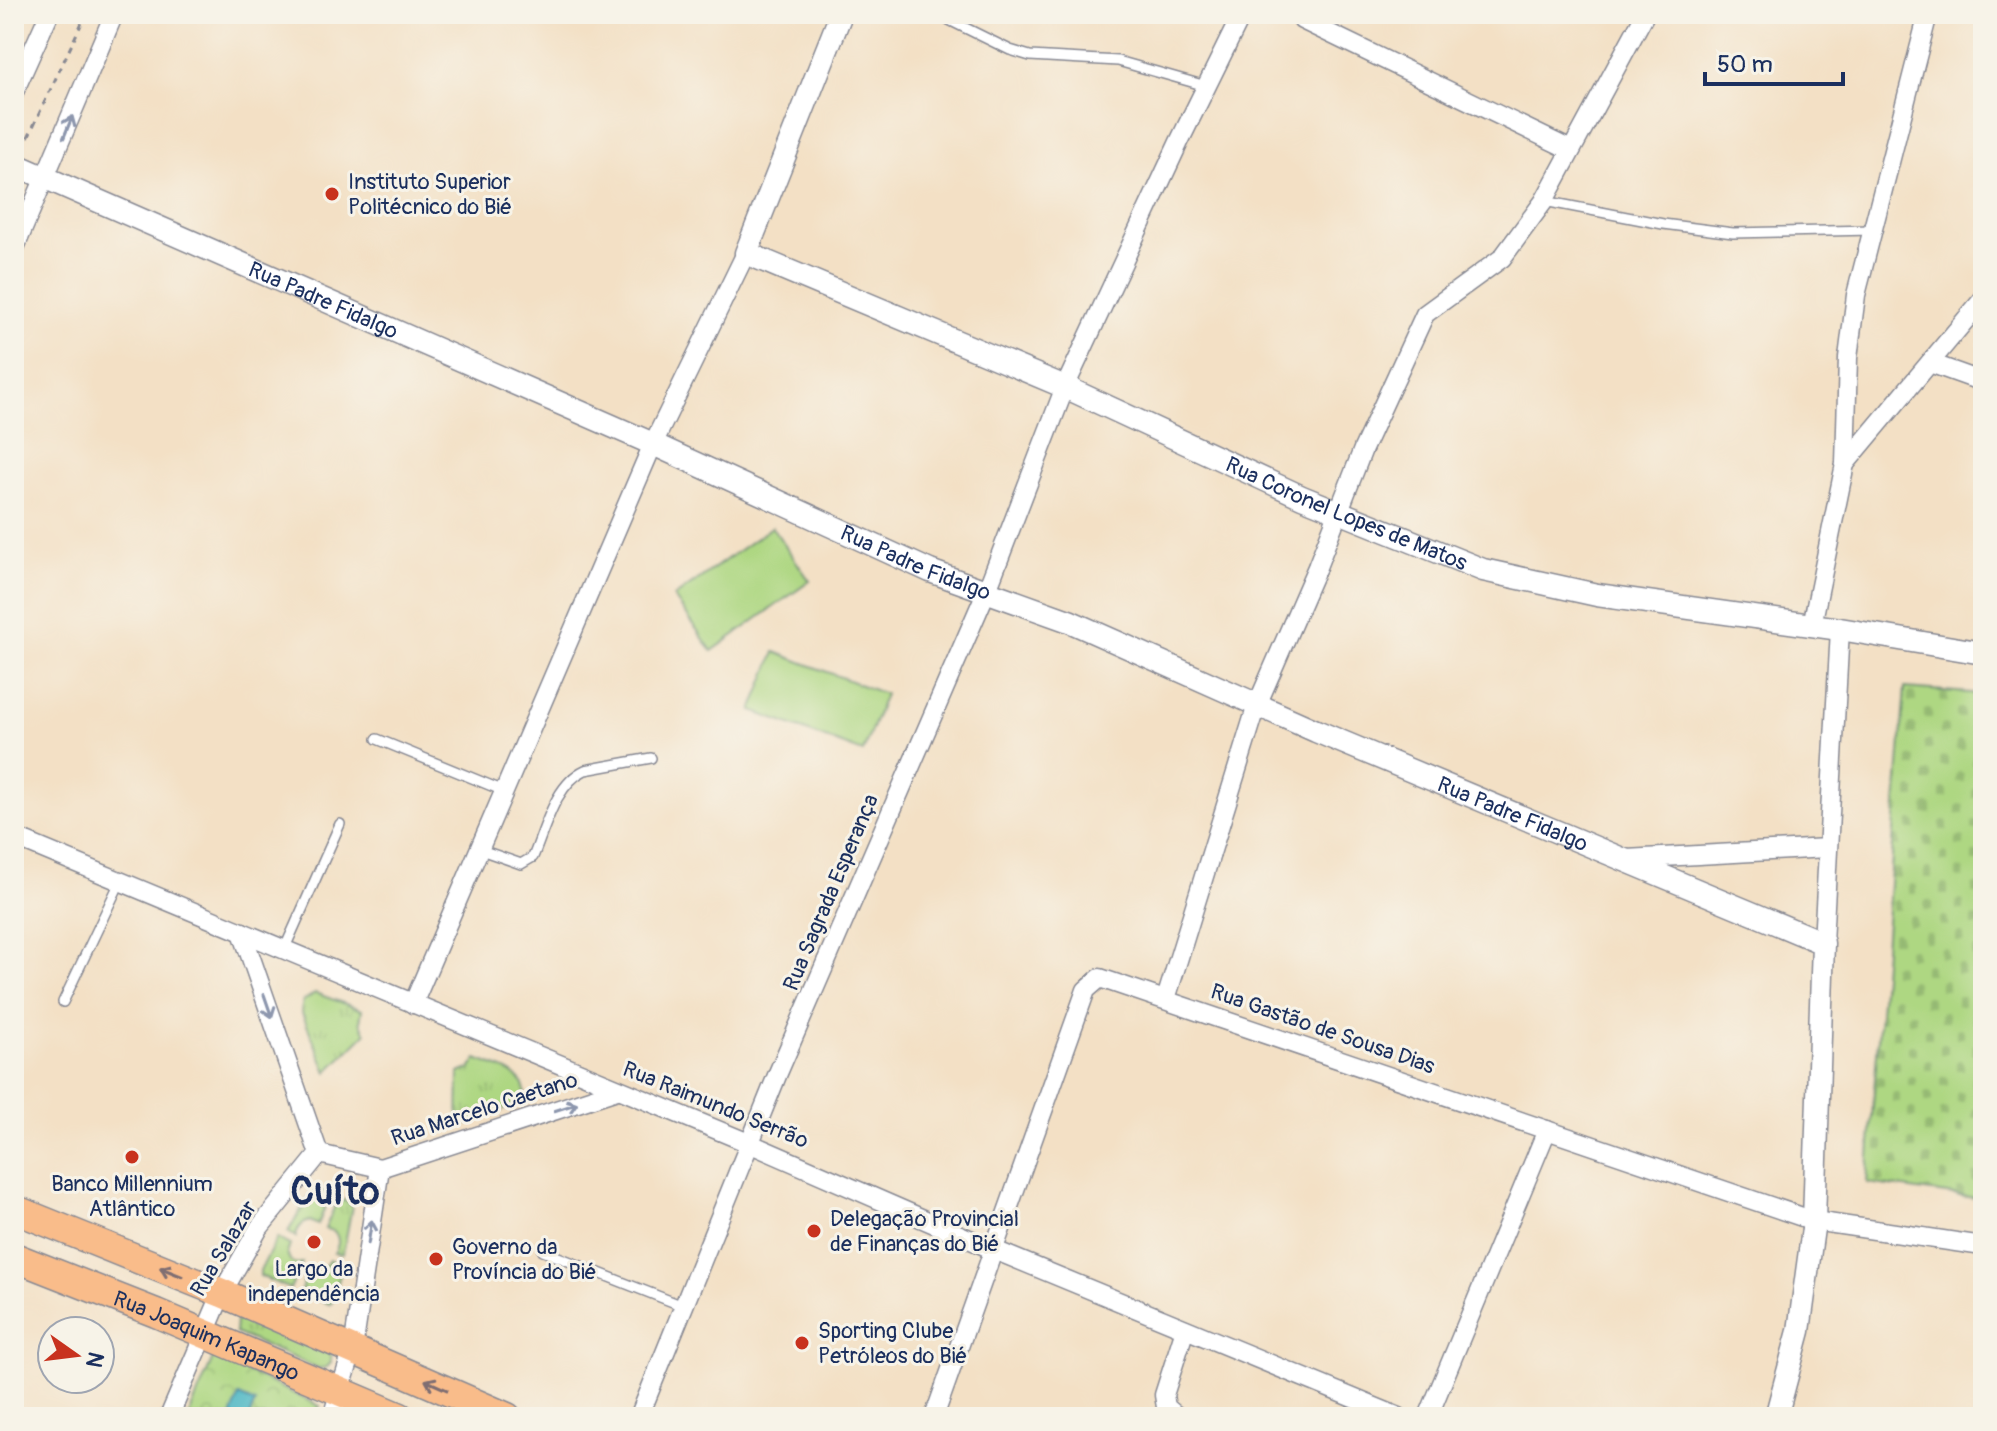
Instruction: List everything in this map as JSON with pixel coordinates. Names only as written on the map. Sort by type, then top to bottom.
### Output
[{"type":"main road","name":"Rua Joaquim Kapango","points":[[14,1209],[222,1293],[507,1417]]},
{"type":"main road","name":"Rua Joaquim Kapango","points":[[14,1257],[203,1333],[337,1404],[400,1417]]},
{"type":"street","points":[[14,92],[49,14]]},
{"type":"street","points":[[14,250],[114,14]]},
{"type":"street","points":[[413,1004],[653,444],[746,253],[841,14]]},
{"type":"street","name":"Rua Sagrada Esperança","points":[[639,1417],[778,1073],[987,590],[1065,387],[1242,14]]},
{"type":"street","points":[[1299,14],[1302,20],[1571,150]]},
{"type":"street","points":[[1166,999],[1257,705],[1363,449],[1425,314],[1502,258],[1544,201],[1645,14]]},
{"type":"street","points":[[1812,625],[1845,464],[1848,358],[1856,295],[1928,14]]},
{"type":"street","name":"Rua Padre Fidalgo","points":[[15,164],[653,444],[930,571],[1069,621],[1257,705],[1823,943]]},
{"type":"street","name":"Rua Coronel Lopes de Matos","points":[[746,253],[1065,387],[1302,497],[1483,570],[1543,585],[1983,653]]},
{"type":"street","points":[[1845,464],[1983,299]]},
{"type":"street","points":[[1930,363],[1983,382]]},
{"type":"street","points":[[1776,1417],[1799,1331],[1814,1221],[1827,848],[1840,629]]},
{"type":"street","name":"Rua Raimundo Serrão","points":[[14,837],[1399,1417]]},
{"type":"street","points":[[1623,860],[1827,848]]},
{"type":"street","points":[[242,932],[319,1154],[380,1168]]},
{"type":"street","name":"Rua Gastão de Sousa Dias","points":[[934,1417],[1086,990],[1100,978],[1814,1221],[1983,1246]]},
{"type":"street","name":"Rua Marcelo Caetano","points":[[337,1404],[353,1349],[380,1168],[617,1090]]},
{"type":"street","points":[[1428,1417],[1547,1130]]},
{"type":"street","name":"Rua Salazar","points":[[169,1417],[222,1293],[259,1228],[319,1154]]},
{"type":"street","points":[[1178,1417],[1166,1407],[1164,1395],[1185,1329]]},
{"type":"lane","points":[[937,14],[1010,50],[1030,56],[1118,61],[1206,86]]},
{"type":"lane","points":[[1544,201],[1663,224],[1733,233],[1873,230]]},
{"type":"lane","points":[[377,739],[504,791]]},
{"type":"lane","points":[[481,850],[521,864],[528,862],[563,789],[575,774],[651,758]]},
{"type":"lane","points":[[284,950],[340,824]]},
{"type":"lane","points":[[63,1002],[120,882]]},
{"type":"lane","points":[[543,1251],[683,1306]]},
{"type":"path","points":[[15,164],[86,14]]},
{"type":"green space","points":[[772,527],[810,581],[712,651],[674,597]]},
{"type":"green space","points":[[775,652],[885,694],[863,752],[752,711]]},
{"type":"green space","points":[[1905,688],[1983,694],[1983,1199],[1867,1183]]},
{"type":"green space","points":[[315,993],[362,1010],[360,1022],[366,1033],[327,1072],[301,1011],[303,1001]]},
{"type":"green space","points":[[477,1059],[515,1076],[524,1087],[525,1095],[515,1105],[458,1128],[459,1073],[470,1069]]},
{"type":"green space","points":[[313,1190],[325,1192],[328,1199],[318,1225],[310,1221],[304,1223],[296,1237],[288,1232]]},
{"type":"green space","points":[[345,1200],[352,1206],[343,1254],[334,1253],[338,1245],[337,1237],[334,1231],[325,1229],[336,1203]]},
{"type":"green space","points":[[277,1238],[290,1245],[287,1254],[290,1261],[302,1263],[290,1289],[260,1276]]},
{"type":"green space","points":[[329,1260],[343,1263],[333,1301],[330,1304],[300,1294],[308,1266],[316,1272],[322,1271]]},
{"type":"green space","points":[[244,1318],[330,1353],[331,1363],[320,1369],[235,1333],[236,1321]]},
{"type":"green space","points":[[214,1356],[320,1406],[315,1417],[188,1417]]},
{"type":"water","points":[[239,1396],[255,1403],[249,1417],[231,1417]]},
{"type":"place","name":"Instituto Superior Politécnico do Bié","points":[[332,194]]},
{"type":"place","name":"Banco Millennium Atlântico","points":[[132,1157]]},
{"type":"place","name":"Delegação Provincial de Finanças do Bié","points":[[814,1231]]},
{"type":"place","name":"Largo da independência","points":[[314,1242]]},
{"type":"place","name":"Governo da Província do Bié","points":[[436,1259]]},
{"type":"place","name":"Sporting Clube Petróleos do Bié","points":[[802,1343]]},
{"type":"district","name":"Cuíto","points":[[335,1191]]}]
